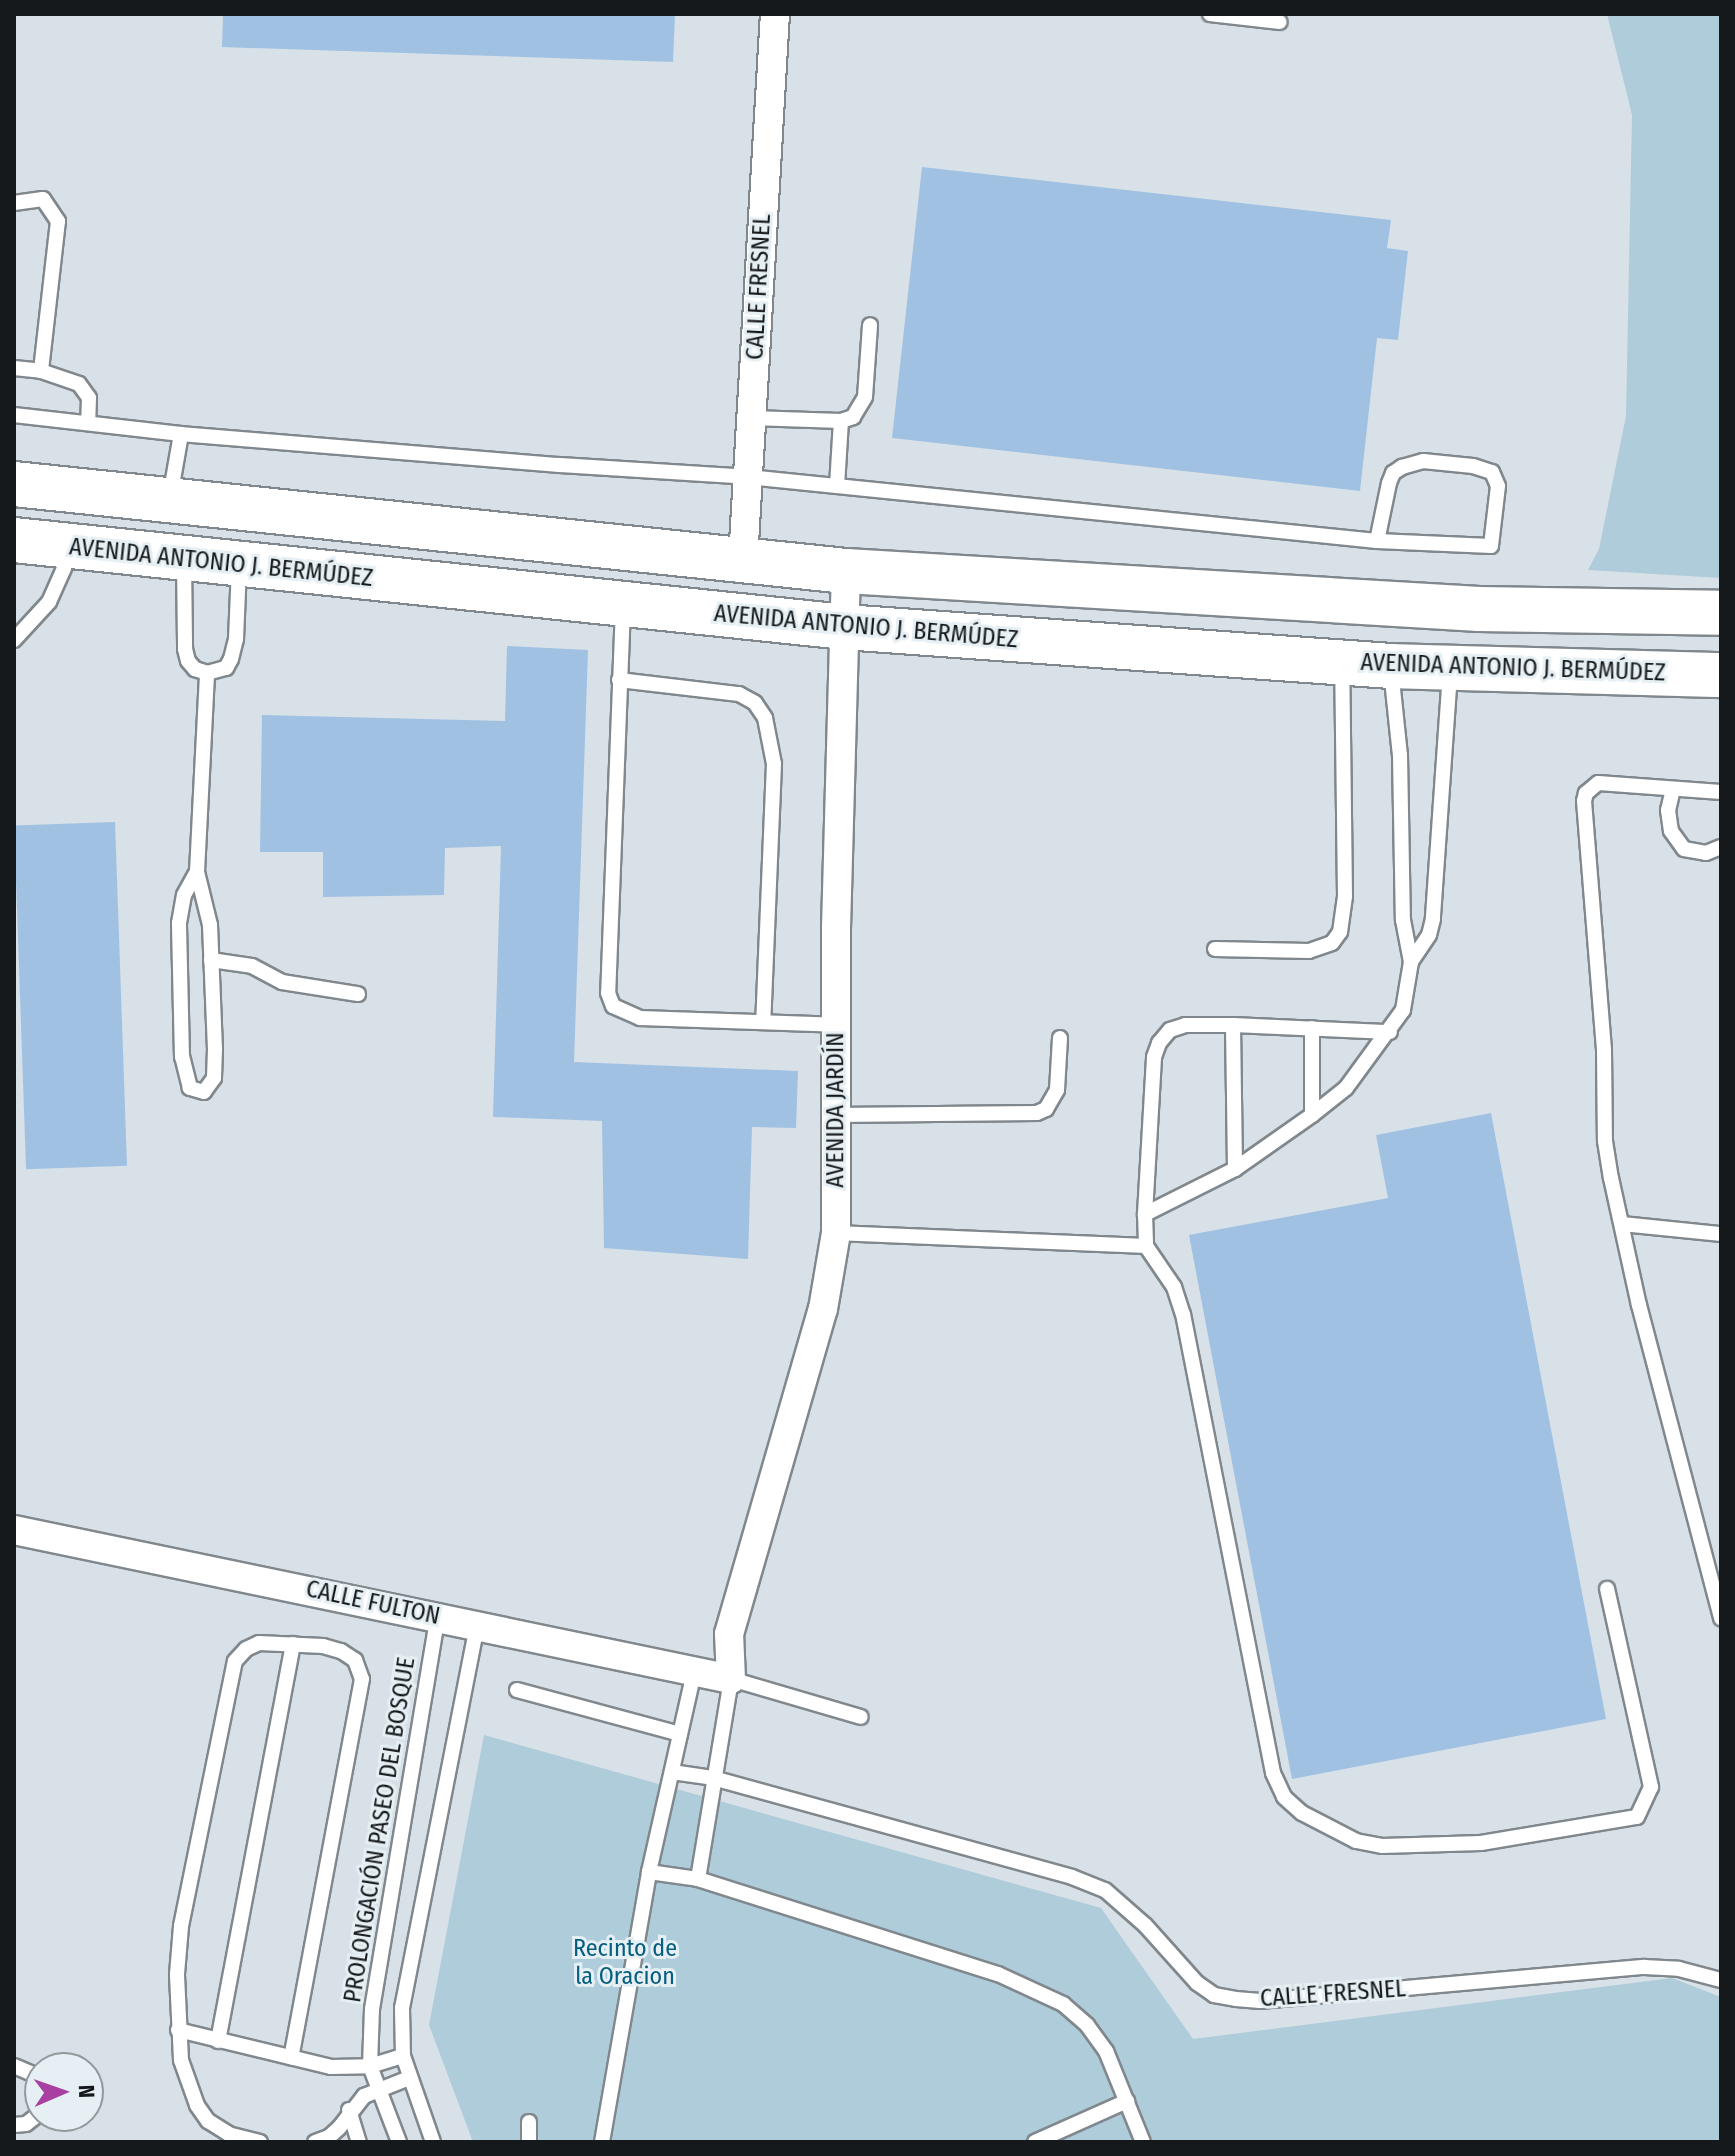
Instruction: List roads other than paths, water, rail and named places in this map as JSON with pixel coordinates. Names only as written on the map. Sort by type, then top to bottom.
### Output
[{"type":"main road","points":[[14,484],[846,571],[1479,609],[1721,613]]},
{"type":"main road","points":[[184,557],[195,544],[205,541],[297,539],[328,528],[338,519]]},
{"type":"main road","points":[[322,574],[334,566],[358,559],[456,567],[471,559],[484,535]]},
{"type":"main road","name":"AVENIDA ANTONIO J. BERMÚDEZ","points":[[14,540],[844,627],[1391,666],[1721,675]]},
{"type":"street","name":"CALLE FRESNEL","points":[[743,560],[775,14]]},
{"type":"street","name":"AVENIDA JARDÍN","points":[[731,1679],[729,1634],[810,1357],[836,1233],[836,1025],[846,571]]},
{"type":"street","name":"CALLE FULTON","points":[[14,1530],[731,1679]]},
{"type":"street","name":"AVENIDA JARDÍN","points":[[694,1672],[729,1634]]},
{"type":"lane","points":[[1210,14],[1280,22]]},
{"type":"lane","points":[[14,203],[43,199],[58,221],[41,371]]},
{"type":"lane","points":[[751,418],[841,421],[853,417],[865,397],[870,325]]},
{"type":"lane","points":[[14,368],[73,379],[89,398],[88,422]]},
{"type":"lane","points":[[14,415],[181,434],[543,464],[748,477],[1377,541],[1491,546],[1498,486],[1492,472],[1473,466],[1423,461],[1402,467],[1393,473],[1389,483],[1377,541]]},
{"type":"lane","points":[[837,486],[841,421]]},
{"type":"lane","points":[[170,501],[181,434]]},
{"type":"lane","points":[[14,640],[49,602],[64,568],[68,546]]},
{"type":"lane","points":[[184,557],[185,649],[188,661],[195,669],[207,673],[226,668],[231,659],[236,639],[239,564]]},
{"type":"lane","points":[[623,606],[608,993],[613,1006],[640,1018],[836,1025]]},
{"type":"lane","points":[[1215,949],[1309,951],[1332,943],[1340,932],[1345,896],[1342,662]]},
{"type":"lane","points":[[1145,1214],[1235,1169],[1312,1115],[1346,1088],[1390,1032],[1403,1010],[1411,962],[1403,920],[1400,755],[1391,666]]},
{"type":"lane","points":[[1411,962],[1429,935],[1433,919],[1451,669]]},
{"type":"lane","points":[[197,872],[184,895],[179,923],[182,1057],[190,1088],[197,1092],[210,1088],[215,1066],[207,908],[197,872],[207,673]]},
{"type":"lane","points":[[619,680],[739,694],[755,703],[765,718],[774,764],[763,1022]]},
{"type":"lane","points":[[1721,792],[1598,783],[1586,793],[1584,801],[1604,1051],[1605,1141],[1639,1305],[1713,1556],[1721,1618]]},
{"type":"lane","points":[[1673,789],[1668,810],[1671,831],[1684,849],[1706,853],[1721,847]]},
{"type":"lane","points":[[211,960],[252,966],[282,982],[358,994]]},
{"type":"lane","points":[[1390,1032],[1185,1025],[1170,1030],[1159,1043],[1153,1069],[1146,1246],[1174,1287],[1183,1314],[1273,1773],[1284,1797],[1323,1827],[1382,1846],[1481,1843],[1637,1817],[1651,1787],[1607,1589]]},
{"type":"lane","points":[[1233,1025],[1235,1169]]},
{"type":"lane","points":[[1312,1028],[1312,1115]]},
{"type":"lane","points":[[836,1115],[1037,1113],[1046,1109],[1057,1090],[1060,1038]]},
{"type":"lane","points":[[1622,1224],[1721,1234]]},
{"type":"lane","points":[[836,1233],[1146,1246]]},
{"type":"lane","name":"PROLONGACIÓN PASEO DEL BOSQUE","points":[[399,2142],[370,2066],[376,1972],[438,1616]]},
{"type":"lane","name":"PROLONGACIÓN PASEO DEL BOSQUE","points":[[433,2142],[403,2056],[402,2008],[477,1626]]},
{"type":"lane","points":[[260,2142],[229,2134],[208,2121],[190,2087],[178,2030],[181,1926],[235,1661],[246,1649],[259,1643],[341,1651],[355,1660],[362,1679],[291,2057]]},
{"type":"lane","points":[[218,2041],[293,1644]]},
{"type":"lane","points":[[602,2142],[649,1872],[694,1672]]},
{"type":"lane","points":[[698,1879],[731,1679],[861,1717]]},
{"type":"lane","points":[[517,1690],[680,1734]]},
{"type":"lane","name":"CALLE FRESNEL","points":[[672,1772],[713,1778],[1072,1877],[1105,1890],[1145,1925],[1197,1983],[1214,1995],[1260,2001],[1644,1967],[1679,1969],[1721,1980]]},
{"type":"lane","points":[[649,1872],[698,1879],[1031,1986],[1063,2004],[1087,2025],[1106,2051],[1143,2142]]},
{"type":"lane","points":[[178,2030],[331,2067],[370,2066],[403,2056]]},
{"type":"lane","points":[[315,2142],[329,2137],[339,2128],[349,2110],[378,2089],[409,2078]]},
{"type":"lane","points":[[1035,2142],[1127,2101]]},
{"type":"lane","points":[[349,2110],[359,2142]]},
{"type":"lane","points":[[529,2122],[529,2142]]},
{"type":"park label","name":"Recinto de la Oracion","points":[[625,1963]]}]
